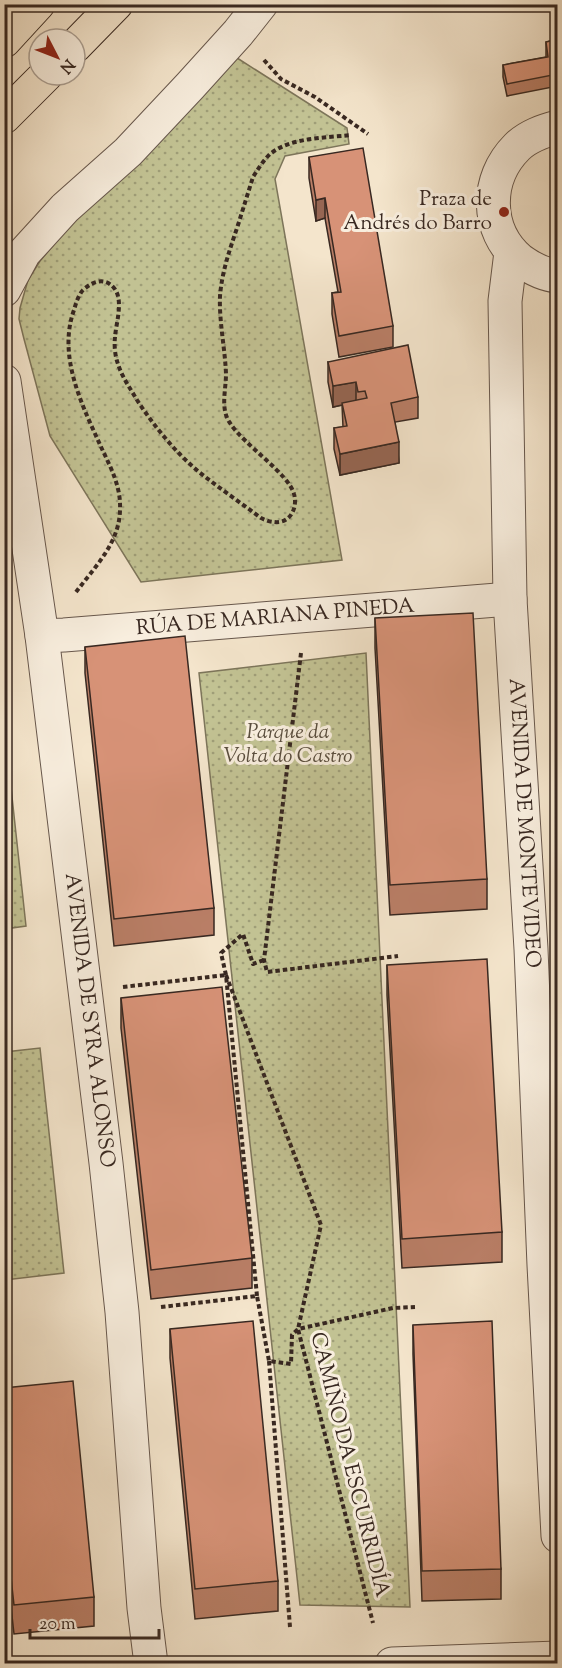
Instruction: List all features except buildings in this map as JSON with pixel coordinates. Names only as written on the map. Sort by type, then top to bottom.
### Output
[{"type":"highway","points":[[4,41],[38,4]]},
{"type":"highway","points":[[87,34],[116,4]]},
{"type":"highway","points":[[4,117],[34,87]]},
{"type":"street","points":[[4,290],[24,253],[58,215],[129,152],[238,33],[261,4]]},
{"type":"street","points":[[558,127],[538,132],[518,145],[503,164],[494,186],[493,209],[499,233],[511,252],[529,267],[558,276]]},
{"type":"street","name":"AVENIDA DE MONTEVIDEO","points":[[511,252],[505,301],[510,599],[531,949],[558,1536]]},
{"type":"street","name":"AVENIDA DE SYRA ALONSO","points":[[4,381],[42,636],[84,980],[119,1289],[144,1608],[151,1664]]},
{"type":"street","name":"RÚA DE MARIANA PINEDA","points":[[42,636],[510,599]]},
{"type":"street","points":[[392,1664],[558,1658]]},
{"type":"path","points":[[238,33],[281,79],[315,97],[368,134]]},
{"type":"path","points":[[73,596],[112,544],[120,510],[115,476],[88,419],[70,364],[68,344],[70,319],[80,294],[89,285],[99,281],[110,283],[117,291],[119,302],[114,339],[117,363],[142,407],[180,454],[199,472],[261,518],[283,522],[296,505],[294,492],[237,433],[228,421],[225,410],[225,362],[220,320],[223,271],[254,177],[261,164],[271,153],[307,140],[351,135]]},
{"type":"path","points":[[302,647],[264,960],[267,972],[398,956]]},
{"type":"path","points":[[264,960],[253,964],[243,934],[221,953],[226,975],[257,1296],[269,1361],[290,1627]]},
{"type":"path","points":[[122,987],[226,975]]},
{"type":"path","name":"CAMIÑO DA ESCURRIDÍA","points":[[226,975],[321,1225],[298,1329],[373,1623]]},
{"type":"path","points":[[159,1307],[257,1296]]},
{"type":"path","points":[[269,1361],[291,1364],[292,1335],[298,1329],[393,1308],[415,1307]]},
{"type":"green space","points":[[234,56],[347,128],[349,144],[285,156],[275,179],[342,560],[141,582],[50,436],[19,319],[20,308],[28,280],[40,261],[103,186]]},
{"type":"green space","name":"Parque da Volta do Castro","points":[[366,653],[410,1607],[300,1605],[199,673]]},
{"type":"green space","points":[[4,723],[26,926],[5,929],[4,929]]},
{"type":"green space","points":[[40,1048],[64,1273],[5,1280],[5,1052]]},
{"type":"place","name":"Praza de Andrés do Barro","points":[[504,212]]}]
